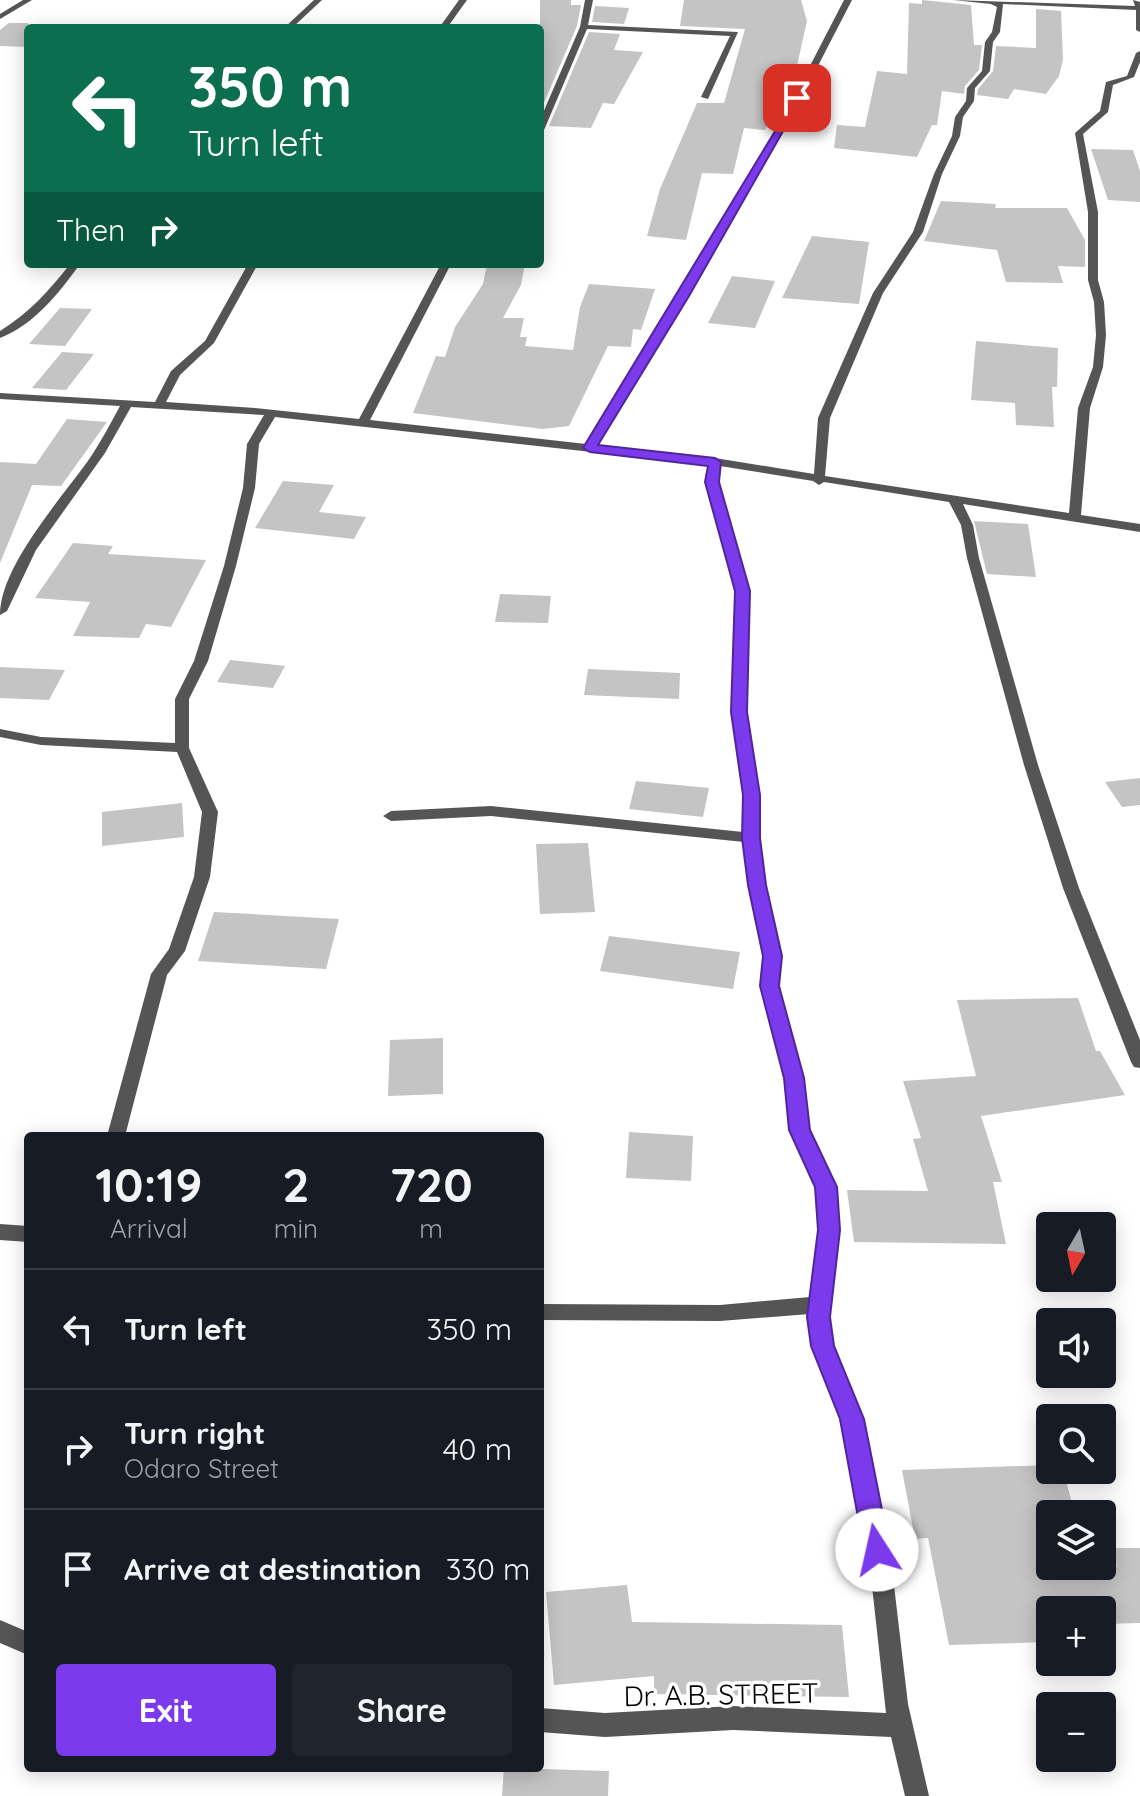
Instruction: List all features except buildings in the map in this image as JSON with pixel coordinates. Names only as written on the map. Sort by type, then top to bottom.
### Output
[{"type":"street","points":[[0,17],[28,0]]},
{"type":"street","points":[[292,24],[318,0]]},
{"type":"street","points":[[446,24],[463,0]]},
{"type":"street","points":[[544,121],[584,27],[589,0]]},
{"type":"street","points":[[590,448],[786,120],[848,0]]},
{"type":"street","points":[[957,0],[1140,8]]},
{"type":"street","points":[[819,481],[824,418],[845,365],[878,293],[918,232],[938,174],[956,136],[959,117],[970,101],[971,88],[986,71],[989,42],[996,32],[1001,6],[991,0]]},
{"type":"street","points":[[1135,0],[1140,8],[1140,30]]},
{"type":"street","points":[[584,27],[735,34],[705,97]]},
{"type":"street","points":[[1075,518],[1084,408],[1098,367],[1101,335],[1099,302],[1093,280],[1093,212],[1079,133],[1104,112],[1109,84],[1130,77],[1140,53]]},
{"type":"street","points":[[0,335],[23,321],[52,294],[72,268]]},
{"type":"street","points":[[159,405],[175,373],[209,343],[251,268]]},
{"type":"street","points":[[363,423],[444,268]]},
{"type":"street","points":[[0,396],[271,413],[715,462],[819,481],[1140,528]]},
{"type":"street","points":[[0,611],[30,550],[99,453],[128,403]]},
{"type":"street","points":[[117,1132],[159,974],[177,951],[202,877],[210,812],[182,748],[182,699],[201,661],[230,566],[249,488],[253,444],[271,413]]},
{"type":"street","points":[[715,462],[712,482],[742,591],[739,712],[751,795],[751,838],[773,956],[769,986],[794,1078],[800,1130],[826,1187],[829,1230],[819,1305],[823,1346],[852,1419],[882,1577],[896,1704],[917,1796]]},
{"type":"street","points":[[955,501],[967,525],[973,558],[1022,735],[1066,874],[1140,1062]]},
{"type":"street","points":[[0,733],[41,741],[182,748]]},
{"type":"street","points":[[391,816],[491,811],[751,838]]},
{"type":"street","points":[[0,1232],[24,1234]]},
{"type":"street","points":[[544,1312],[720,1313],[819,1305]]},
{"type":"street","points":[[0,1631],[24,1642]]},
{"type":"street","name":"Dr. A.B. STREET","points":[[544,1720],[605,1725],[733,1718],[902,1726]]},
{"type":"route","points":[[797,98],[684,296],[590,448],[715,462],[712,482],[742,591],[739,712],[751,795],[751,838],[757,885],[773,956],[769,986],[794,1078],[800,1130],[826,1187],[829,1230],[821,1275],[819,1317],[823,1346],[852,1419],[877,1550]]}]
